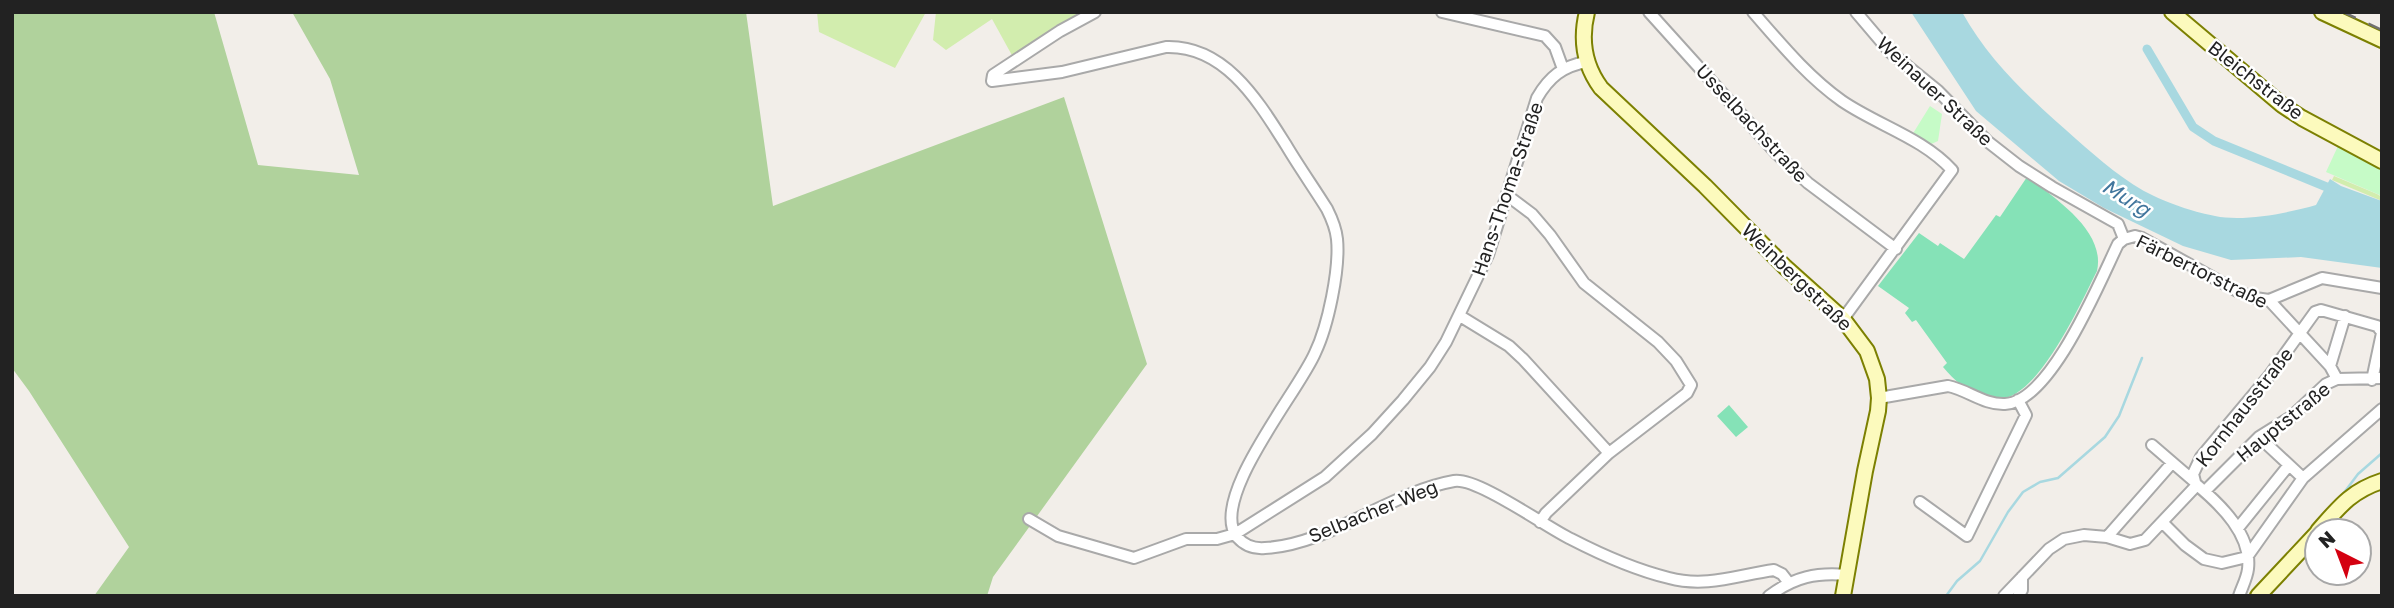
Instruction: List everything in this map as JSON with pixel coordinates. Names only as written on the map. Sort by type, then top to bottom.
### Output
[{"type":"street","points":[[1029,519],[1058,536],[1134,558],[1186,538],[1217,539],[1235,534],[1231,514],[1238,486],[1252,456],[1305,374],[1316,352],[1332,288],[1337,241],[1327,209],[1252,94],[1211,57],[1178,46],[1166,47],[1062,72],[992,81],[993,75],[1060,31],[1095,12]]},
{"type":"street","points":[[1442,12],[1545,36],[1555,47],[1563,69]]},
{"type":"street","points":[[1586,62],[1584,41],[1587,12]]},
{"type":"street","name":"Usselbachstraße","points":[[1649,12],[1777,154],[1808,183],[1896,249]]},
{"type":"street","points":[[1753,12],[1802,68],[1843,101],[1944,161],[1952,170],[1843,319]]},
{"type":"street","name":"Weinauer Straße","points":[[1856,12],[1890,52],[1938,91],[1987,141],[2018,166]]},
{"type":"street","name":"Bleichstraße","points":[[2172,12],[2282,105],[2382,161]]},
{"type":"street","points":[[2322,12],[2382,40]]},
{"type":"street","name":"Hans-Thoma-Straße","points":[[1235,534],[1325,477],[1351,455],[1380,426],[1430,367],[1460,316],[1488,255],[1537,98],[1550,78],[1563,69],[1586,62]]},
{"type":"street","name":"Weinbergstraße","points":[[1586,62],[1601,88],[1705,186],[1785,267],[1843,319],[1867,351],[1877,379],[1879,398],[1843,596]]},
{"type":"street","name":"Färbertorstraße","points":[[2018,166],[2118,224],[2124,239],[2135,236],[2142,238],[2237,291],[2269,300],[2330,366],[2337,379]]},
{"type":"street","points":[[1508,196],[1532,214],[1584,284],[1658,342],[1676,361],[1691,385],[1688,393],[1609,453],[1546,513],[1540,522]]},
{"type":"street","points":[[1879,398],[1948,386],[1959,388],[1981,400],[1999,404],[2018,400],[2040,382],[2077,329],[2118,244],[2124,239]]},
{"type":"street","points":[[2269,300],[2322,278],[2382,288]]},
{"type":"street","name":"Kornhausstraße","points":[[2199,486],[2193,474],[2201,457],[2269,376],[2315,312],[2321,310],[2346,316]]},
{"type":"street","points":[[1460,316],[1509,346],[1609,453]]},
{"type":"street","points":[[2330,366],[2346,316],[2377,326],[2382,333],[2374,379]]},
{"type":"street","name":"Hauptstraße","points":[[2004,596],[2049,549],[2064,539],[2084,535],[2106,537],[2130,544],[2145,540],[2199,486],[2231,464],[2259,437],[2291,417],[2326,384],[2337,379],[2374,379]]},
{"type":"street","points":[[1920,502],[1967,536],[2026,415],[2018,400]]},
{"type":"street","points":[[2162,522],[2204,559],[2222,563],[2247,557],[2303,478],[2382,409]]},
{"type":"street","points":[[2259,437],[2303,478]]},
{"type":"street","points":[[2152,446],[2199,486],[2238,528],[2247,557],[2246,576],[2239,596]]},
{"type":"street","points":[[2106,537],[2172,463]]},
{"type":"street","points":[[2238,528],[2289,465]]},
{"type":"street","name":"Selbacher Weg","points":[[1235,534],[1255,548],[1291,543],[1339,526],[1416,491],[1461,480],[1479,486],[1596,551],[1672,579],[1713,582],[1774,570],[1783,574],[1788,583]]},
{"type":"street","points":[[2330,517],[2356,491],[2382,481]]},
{"type":"street","points":[[2258,596],[2303,548]]},
{"type":"street","points":[[1769,596],[1788,583],[1825,573],[1847,575]]},
{"type":"street","points":[[2018,596],[2022,590],[2022,577]]},
{"type":"green space","points":[[12,12],[214,12],[258,165],[359,175],[330,79],[292,12],[746,12],[773,206],[1064,97],[1147,364],[993,577],[987,596],[94,596],[129,547],[12,368]]},
{"type":"green space","points":[[817,12],[926,12],[895,68],[819,32]]},
{"type":"green space","points":[[936,12],[1087,12],[1014,59],[992,19],[946,50],[933,40]]},
{"type":"green space","points":[[1930,106],[1942,114],[1938,141],[1929,145],[1912,135]]},
{"type":"green space","points":[[2338,146],[2382,169],[2382,196],[2326,172]]},
{"type":"green space","points":[[2334,176],[2377,194],[2382,197],[2382,201],[2332,180]]},
{"type":"green space","points":[[2027,177],[2064,205],[2086,229],[2098,256],[2097,271],[2069,326],[2042,368],[2028,384],[2012,395],[1995,399],[1960,384],[1943,367],[1947,363],[1916,320],[1912,322],[1905,313],[1909,308],[1878,286],[1919,233],[1964,259],[1996,215],[2000,217]]},
{"type":"green space","points":[[1729,405],[1748,427],[1736,437],[1717,416]]},
{"type":"water","name":"Murg","points":[[1911,12],[1962,12],[1999,65],[2044,110],[2123,178],[2168,202],[2227,218],[2266,216],[2316,205],[2330,179],[2341,186],[2382,201],[2382,268],[2301,257],[2231,260],[2183,246],[2104,208],[2059,181],[1976,111]]},
{"type":"waterway","points":[[2147,49],[2193,127],[2214,141],[2334,190]]},
{"type":"waterway","points":[[1946,596],[1957,581],[1980,561],[2008,512],[2023,492],[2040,482],[2058,478],[2105,437],[2119,416],[2142,358]]},
{"type":"waterway","points":[[2340,498],[2358,474],[2382,453]]},
{"type":"railway","points":[[2343,12],[2382,30]]}]
